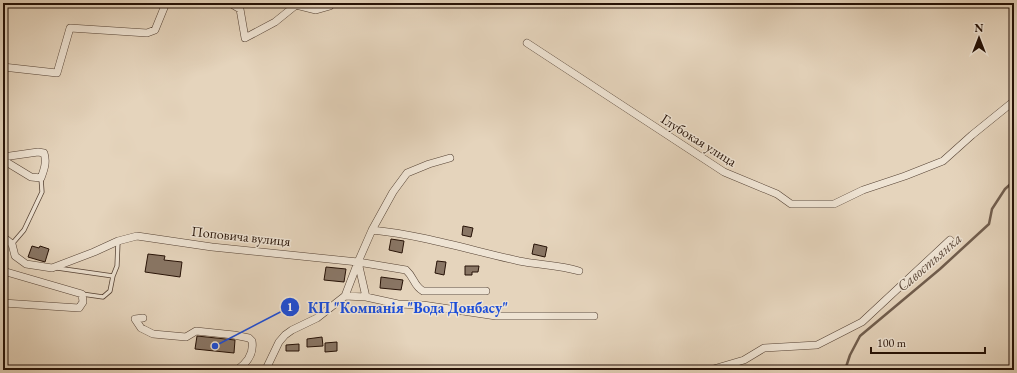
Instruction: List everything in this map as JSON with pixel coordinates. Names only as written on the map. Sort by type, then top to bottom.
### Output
[{"type":"street","points":[[3,67],[57,73],[70,28],[147,34],[155,30],[166,3]]},
{"type":"street","points":[[230,3],[240,10],[245,38],[275,22],[296,5],[316,10],[330,6],[331,3]]},
{"type":"street","name":"Глубокая улица","points":[[527,43],[724,172],[777,194],[791,204],[834,204],[863,190],[943,161],[1014,101]]},
{"type":"street","points":[[3,157],[38,152],[44,153],[46,159],[41,178],[31,177],[3,160]]},
{"type":"street","points":[[264,370],[284,335],[317,318],[345,296],[372,230],[393,192],[408,173],[429,164],[450,158]]},
{"type":"street","points":[[372,230],[412,236],[536,264],[579,271]]},
{"type":"street","name":"Поповича вулиця","points":[[3,236],[12,244],[15,256],[26,264],[52,268],[118,241],[136,236],[212,247],[358,262],[406,270],[412,275],[417,286],[423,291],[486,291]]},
{"type":"street","points":[[710,370],[744,360],[764,348],[817,345],[862,322],[950,240]]},
{"type":"street","points":[[358,262],[366,297]]},
{"type":"street","points":[[3,271],[82,294],[83,302],[79,308],[3,303]]},
{"type":"street","points":[[345,296],[366,297],[398,304],[423,305],[496,316],[594,316]]},
{"type":"street","points":[[143,318],[135,319],[141,328],[153,334],[186,337],[196,331],[249,338],[252,341],[252,352],[248,359],[237,370]]},
{"type":"lane","points":[[12,244],[24,230],[42,192],[41,178]]},
{"type":"lane","points":[[82,294],[103,297],[110,291],[117,266],[118,241]]},
{"type":"lane","points":[[52,268],[113,276]]},
{"type":"building","points":[[463,226],[473,228],[471,237],[462,235]]},
{"type":"building","points":[[391,239],[404,241],[402,253],[389,250]]},
{"type":"building","points":[[534,244],[547,247],[545,257],[532,254]]},
{"type":"building","points":[[32,246],[39,248],[40,246],[49,249],[45,262],[28,257]]},
{"type":"building","points":[[148,254],[165,256],[164,260],[182,262],[180,277],[145,272]]},
{"type":"building","points":[[437,261],[446,262],[444,275],[435,273]]},
{"type":"building","points":[[465,266],[479,266],[478,272],[472,272],[472,275],[465,275]]},
{"type":"building","points":[[326,267],[346,269],[344,282],[324,280]]},
{"type":"building","points":[[381,277],[403,280],[401,290],[380,288]]},
{"type":"building","points":[[197,336],[235,340],[234,353],[195,349]]},
{"type":"building","points":[[322,337],[323,346],[307,347],[307,339]]},
{"type":"building","points":[[337,342],[337,351],[325,352],[325,343]]},
{"type":"building","points":[[299,344],[299,351],[286,351],[286,345]]},
{"type":"waterway","name":"Савостьянка","points":[[845,370],[850,355],[860,336],[940,269],[989,224],[992,209],[1005,189],[1014,181]]},
{"type":"place","name":"КП \"Компанія \"Вода Донбасу\"","points":[[215,346]]}]
